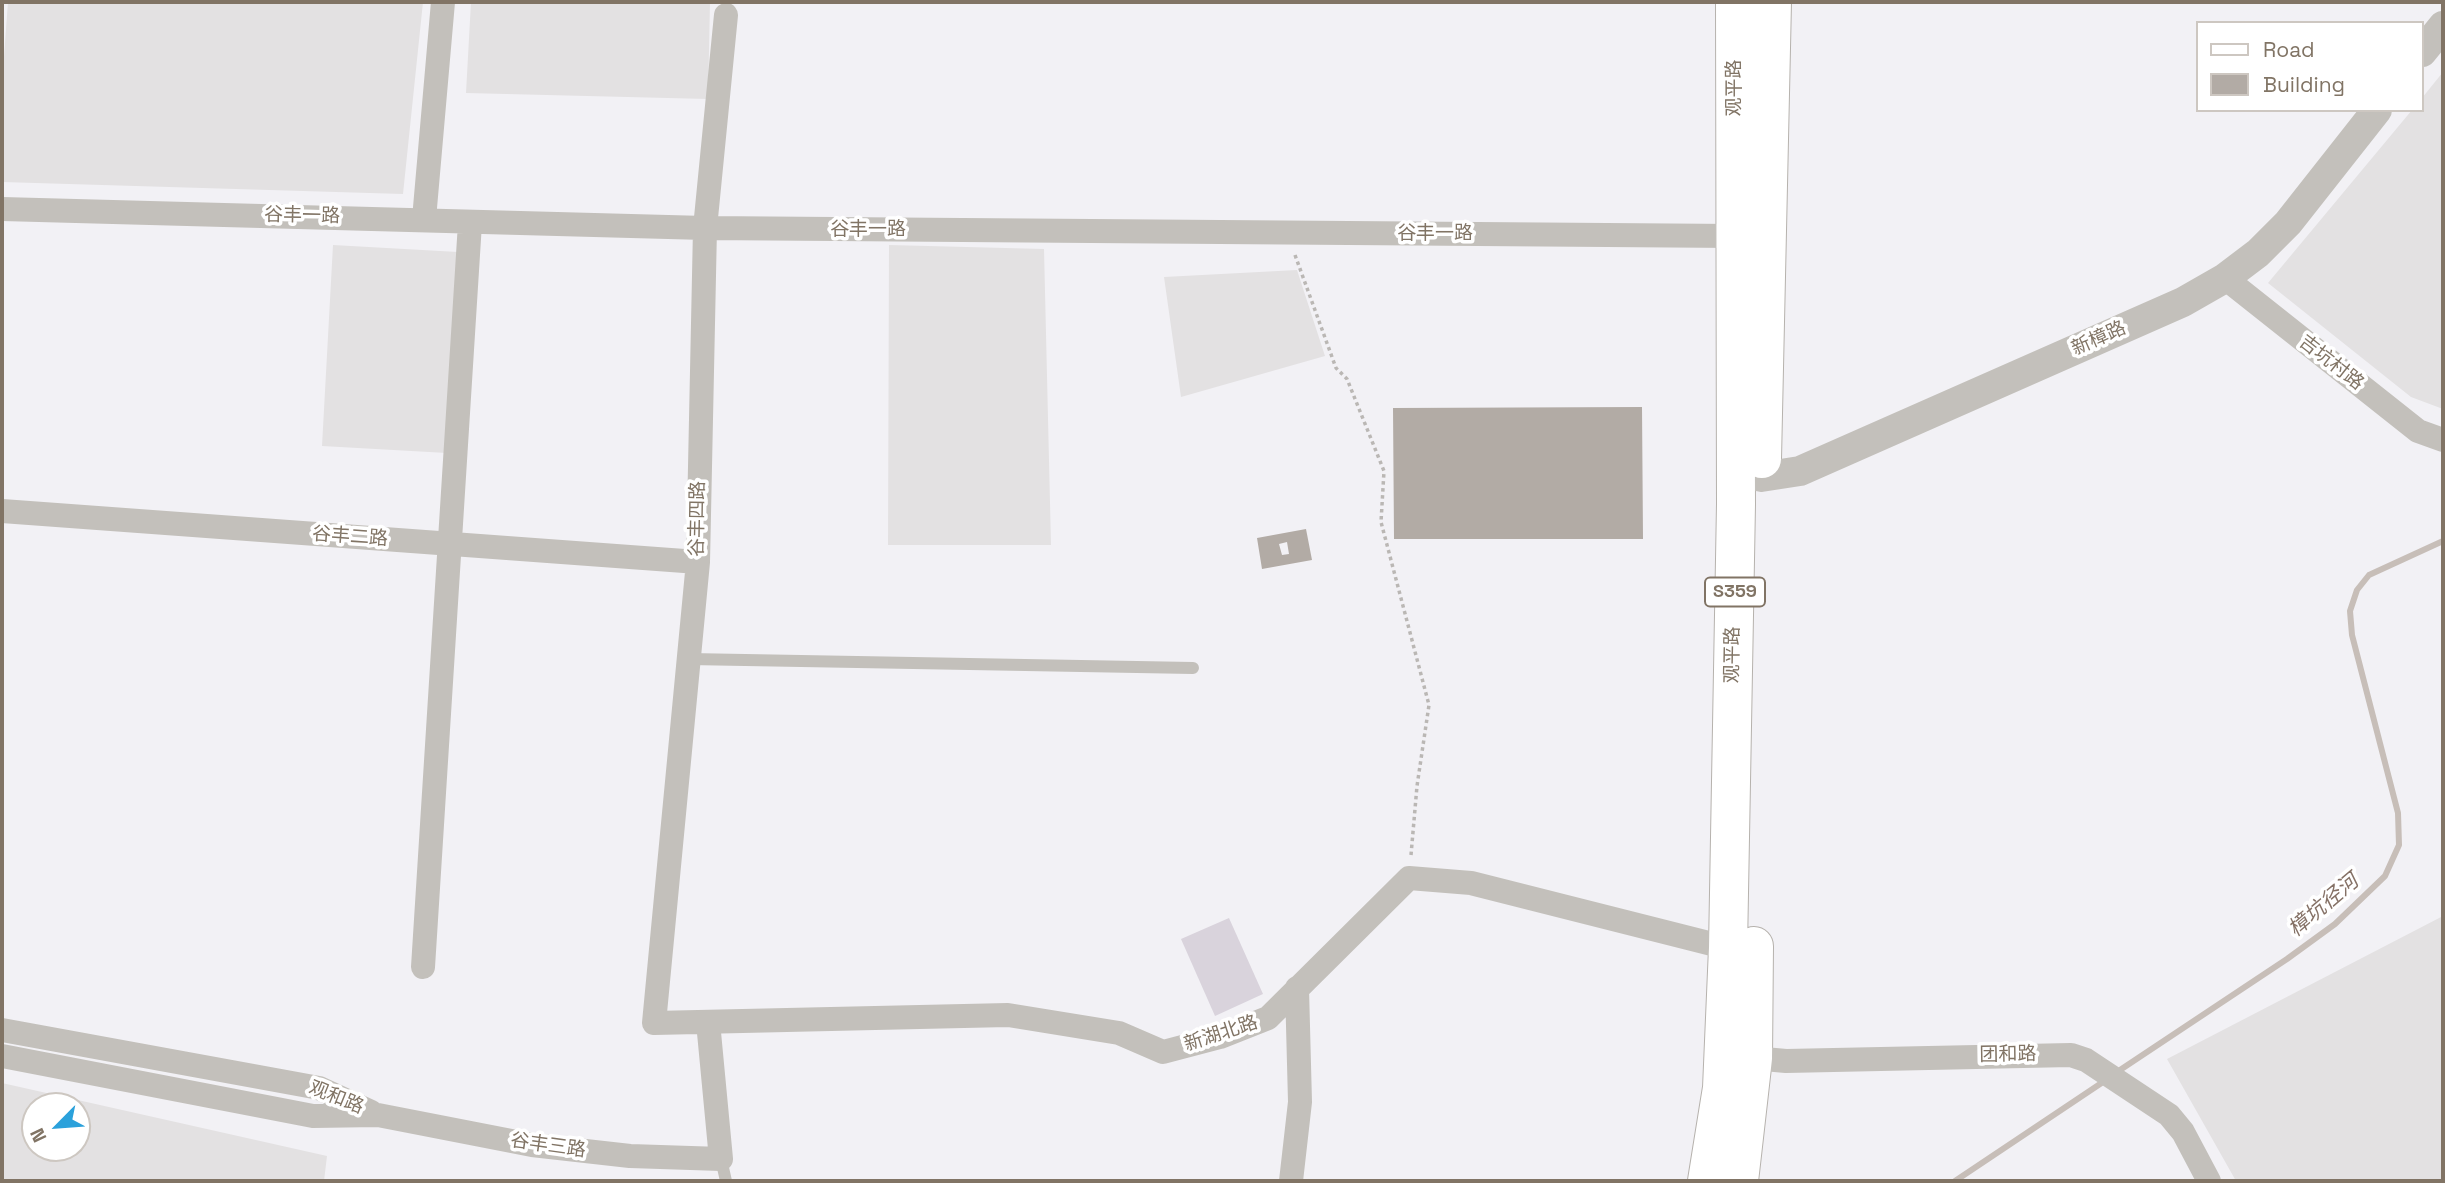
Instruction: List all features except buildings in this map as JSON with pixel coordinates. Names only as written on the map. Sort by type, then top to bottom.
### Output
[{"type":"main road","name":"观平路","points":[[1707,1181],[1721,1088],[1728,948],[1736,504],[1735,2]]},
{"type":"main road","name":"观平路","points":[[1739,1181],[1753,1058],[1761,477],[1772,2]]},
{"type":"street","points":[[424,219],[443,2]]},
{"type":"street","name":"谷丰四路","points":[[654,1023],[698,562],[705,228],[726,15]]},
{"type":"street","points":[[2424,50],[2443,26]]},
{"type":"street","name":"新樟路","points":[[1761,477],[1800,471],[2183,302],[2224,278],[2258,253],[2288,223],[2375,112]]},
{"type":"street","name":"谷丰一路","points":[[2,209],[705,228],[1735,236]]},
{"type":"street","points":[[423,967],[470,223]]},
{"type":"street","name":"吉坑村路","points":[[2224,278],[2418,431],[2443,440]]},
{"type":"street","name":"谷丰二路","points":[[2,511],[698,562]]},
{"type":"street","points":[[1409,878],[1471,883],[1728,948]]},
{"type":"street","name":"新湖北路","points":[[654,1023],[1007,1015],[1119,1034],[1163,1052],[1220,1037],[1268,1018],[1409,878]]},
{"type":"street","points":[[1291,1181],[1300,1102],[1297,988]]},
{"type":"street","points":[[708,1022],[724,1170]]},
{"type":"street","name":"观和路","points":[[2,1030],[319,1088],[377,1115]]},
{"type":"street","name":"团和路","points":[[1753,1058],[1786,1061],[2053,1054],[2085,1060],[2169,1115],[2183,1132],[2209,1181]]},
{"type":"street","name":"观和路","points":[[2,1056],[313,1116],[377,1115]]},
{"type":"street","name":"谷丰三路","points":[[377,1115],[532,1145],[724,1170]]},
{"type":"lane","points":[[689,659],[1193,668]]},
{"type":"path","points":[[1286,232],[1336,368],[1347,379],[1384,471],[1381,522],[1429,705],[1417,786],[1409,878]]},
{"type":"shaded area","points":[[8,2],[423,2],[403,194],[2,182],[2,83]]},
{"type":"shaded area","points":[[471,2],[710,2],[708,99],[466,93]]},
{"type":"shaded area","points":[[2443,72],[2443,409],[2411,397],[2268,283],[2410,112],[2424,112],[2424,96]]},
{"type":"shaded area","points":[[333,245],[458,252],[447,453],[322,446]]},
{"type":"shaded area","points":[[889,245],[1044,249],[1051,545],[888,545]]},
{"type":"shaded area","points":[[1297,270],[1325,356],[1181,397],[1164,277]]},
{"type":"shaded area","points":[[2443,916],[2443,1181],[2236,1181],[2167,1059]]},
{"type":"shaded area","points":[[1229,918],[1263,994],[1215,1016],[1181,939]]},
{"type":"shaded area","points":[[2,1083],[42,1092],[21,1092],[21,1162],[91,1162],[91,1103],[327,1156],[324,1181],[2,1181]]},
{"type":"waterway","name":"樟坑径河","points":[[2117,1072],[2335,924],[2385,876],[2399,845],[2398,813],[2352,635],[2350,611],[2357,590],[2369,575],[2443,541]]},
{"type":"waterway","name":"樟坑径河","points":[[1955,1181],[2106,1080]]}]
